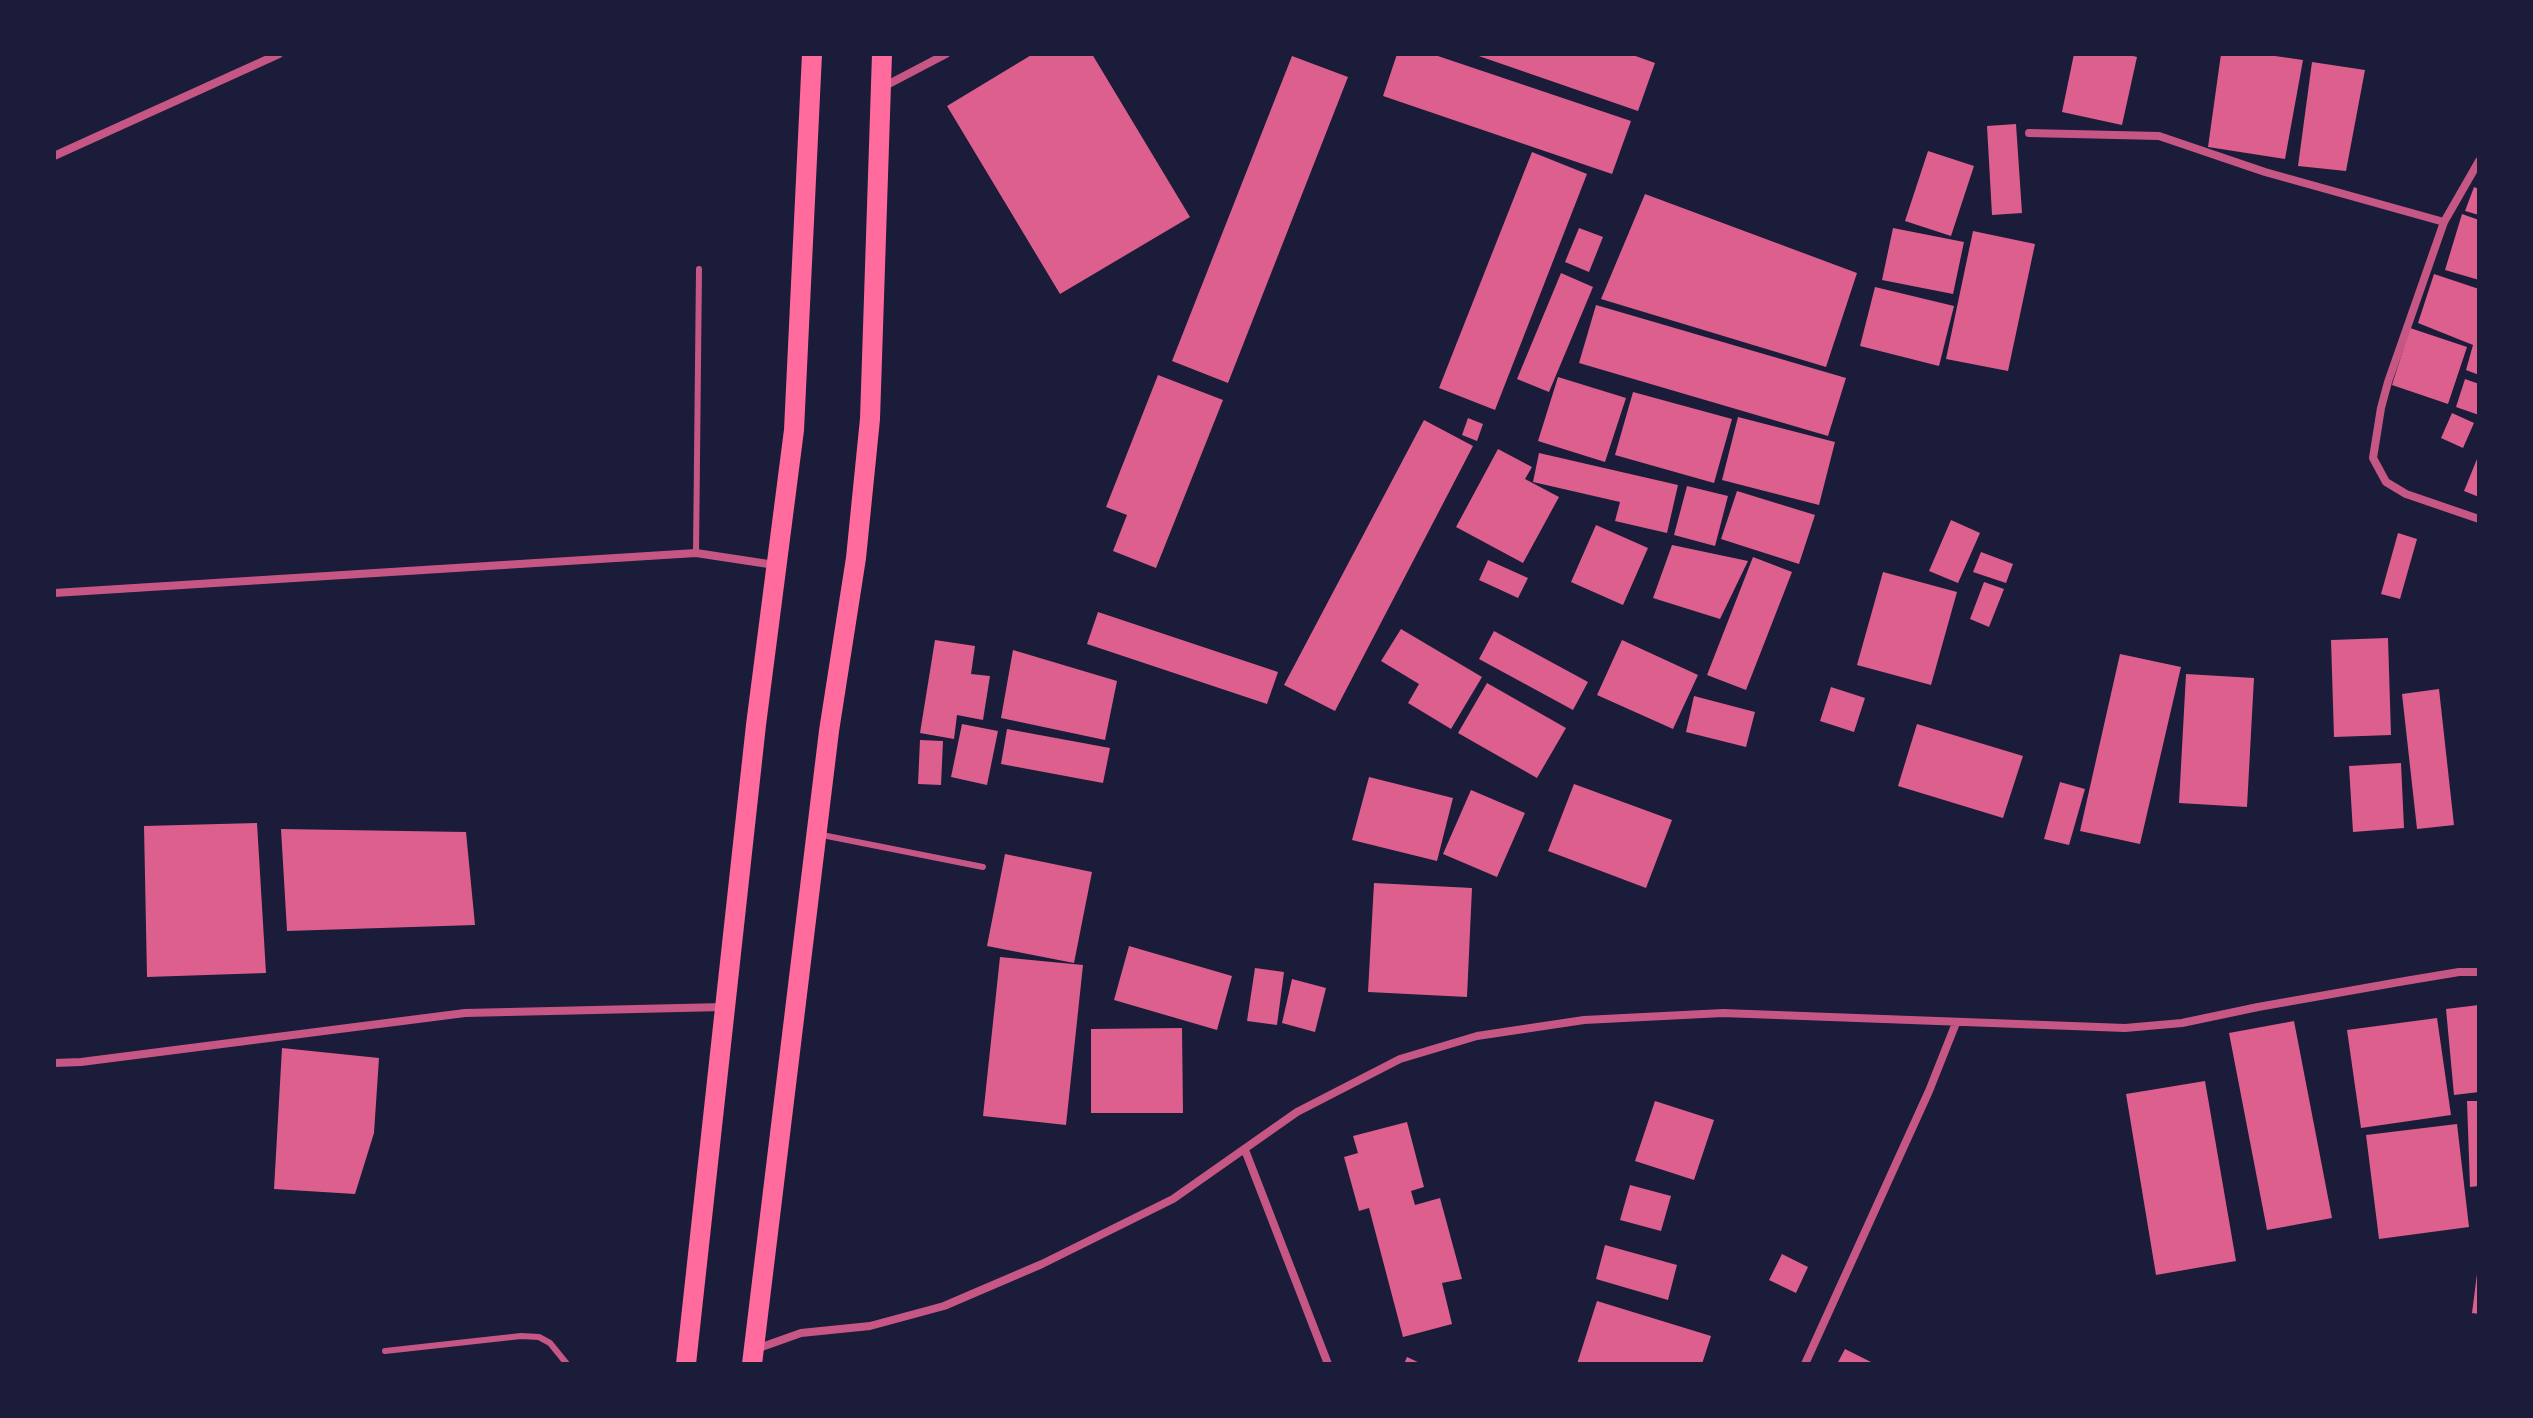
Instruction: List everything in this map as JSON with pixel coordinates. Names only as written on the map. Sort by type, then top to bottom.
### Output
[{"type":"main road","points":[[686,1364],[724,1007],[794,430],[812,54]]},
{"type":"main road","points":[[753,1357],[829,731],[856,558],[870,419],[882,54]]},
{"type":"street","points":[[54,156],[279,54]]},
{"type":"street","points":[[880,88],[946,54]]},
{"type":"street","points":[[2029,133],[2159,136],[2265,172],[2444,222]]},
{"type":"street","points":[[2479,161],[2444,222],[2388,382],[2373,458],[2386,482],[2406,494],[2479,519]]},
{"type":"street","points":[[54,593],[696,553],[776,565]]},
{"type":"street","points":[[753,1357],[801,1333],[870,1326],[944,1306],[1054,1258],[1173,1199],[1297,1112],[1400,1059],[1490,1034],[1584,1020],[1723,1013],[2125,1028],[2182,1023],[2405,981],[2459,972],[2479,972]]},
{"type":"street","points":[[54,1063],[465,1013],[724,1007]]},
{"type":"street","points":[[1805,1364],[1929,1091],[1956,1023]]},
{"type":"street","points":[[1245,1150],[1328,1364]]},
{"type":"lane","points":[[696,553],[699,269]]},
{"type":"lane","points":[[816,834],[983,867]]},
{"type":"lane","points":[[385,1351],[530,1336],[550,1343],[567,1364]]},
{"type":"building","points":[[1033,54],[1092,54],[1190,217],[1060,294],[947,106]]},
{"type":"building","points":[[1397,54],[1432,54],[1631,121],[1612,174],[1383,96]]},
{"type":"building","points":[[1473,54],[1630,54],[1655,63],[1638,111]]},
{"type":"building","points":[[2074,54],[2125,54],[2137,57],[2122,125],[2062,112]]},
{"type":"building","points":[[2221,54],[2261,54],[2303,60],[2285,159],[2208,147]]},
{"type":"building","points":[[1292,56],[1348,77],[1228,383],[1172,361]]},
{"type":"building","points":[[2312,62],[2365,70],[2346,171],[2298,166]]},
{"type":"building","points":[[2016,124],[2022,213],[1992,215],[1987,126]]},
{"type":"building","points":[[1928,151],[1974,166],[1951,236],[1905,221]]},
{"type":"building","points":[[1532,152],[1587,174],[1495,410],[1439,388]]},
{"type":"building","points":[[2474,187],[2479,189],[2479,215],[2465,211]]},
{"type":"building","points":[[1645,194],[1857,273],[1826,367],[1601,299]]},
{"type":"building","points":[[2462,214],[2479,220],[2479,280],[2445,270]]},
{"type":"building","points":[[1579,228],[1603,237],[1589,272],[1565,262]]},
{"type":"building","points":[[1893,228],[1964,242],[1953,294],[1882,280]]},
{"type":"building","points":[[1973,231],[2035,244],[2008,371],[1946,359]]},
{"type":"building","points":[[1561,273],[1593,287],[1549,392],[1517,379]]},
{"type":"building","points":[[2434,274],[2479,289],[2479,375],[2466,370],[2473,345],[2418,323]]},
{"type":"building","points":[[1875,287],[1954,306],[1939,366],[1860,346]]},
{"type":"building","points":[[1596,305],[1846,378],[1828,436],[1579,363]]},
{"type":"building","points":[[2410,328],[2467,347],[2448,404],[2392,385]]},
{"type":"building","points":[[1158,375],[1223,400],[1156,568],[1113,551],[1127,515],[1106,507]]},
{"type":"building","points":[[1558,377],[1626,398],[1605,462],[1538,441]]},
{"type":"building","points":[[2465,379],[2479,384],[2479,415],[2456,407]]},
{"type":"building","points":[[1633,392],[1732,419],[1714,483],[1615,455]]},
{"type":"building","points":[[2452,413],[2474,423],[2463,448],[2441,438]]},
{"type":"building","points":[[1738,417],[1835,442],[1819,505],[1722,480]]},
{"type":"building","points":[[1468,418],[1483,424],[1477,441],[1462,435]]},
{"type":"building","points":[[1424,420],[1473,446],[1335,711],[1284,685]]},
{"type":"building","points":[[1498,449],[1532,467],[1525,479],[1559,497],[1523,563],[1456,527]]},
{"type":"building","points":[[1539,453],[1678,485],[1667,533],[1615,521],[1620,502],[1533,482]]},
{"type":"building","points":[[2479,460],[2479,497],[2464,491]]},
{"type":"building","points":[[1687,486],[1728,496],[1715,546],[1674,535]]},
{"type":"building","points":[[1737,491],[1815,515],[1799,564],[1721,539]]},
{"type":"building","points":[[1951,520],[1980,533],[1958,583],[1929,571]]},
{"type":"building","points":[[1596,525],[1648,548],[1623,605],[1571,582]]},
{"type":"building","points":[[2398,533],[2417,539],[2400,599],[2381,594]]},
{"type":"building","points":[[1672,545],[1748,561],[1720,619],[1653,598]]},
{"type":"building","points":[[1981,552],[2013,564],[2006,583],[1973,572]]},
{"type":"building","points":[[1753,557],[1792,572],[1746,690],[1707,675]]},
{"type":"building","points":[[1488,560],[1528,578],[1518,598],[1479,580]]},
{"type":"building","points":[[1883,572],[1957,592],[1931,685],[1857,665]]},
{"type":"building","points":[[1984,582],[2004,589],[1989,627],[1970,619]]},
{"type":"building","points":[[1098,612],[1278,672],[1267,704],[1087,644]]},
{"type":"building","points":[[1401,629],[1482,677],[1451,729],[1408,703],[1419,684],[1381,661]]},
{"type":"building","points":[[1494,631],[1588,682],[1573,710],[1479,659]]},
{"type":"building","points":[[2388,638],[2391,735],[2334,737],[2331,640]]},
{"type":"building","points":[[935,640],[975,646],[971,674],[990,676],[983,720],[957,715],[954,739],[920,733]]},
{"type":"building","points":[[1622,640],[1698,675],[1673,729],[1597,695]]},
{"type":"building","points":[[1013,650],[1117,681],[1105,740],[1001,718]]},
{"type":"building","points":[[2120,654],[2181,667],[2140,844],[2080,831]]},
{"type":"building","points":[[2186,674],[2254,678],[2247,807],[2179,803]]},
{"type":"building","points":[[1487,683],[1566,728],[1537,778],[1458,733]]},
{"type":"building","points":[[1831,687],[1865,698],[1854,732],[1820,721]]},
{"type":"building","points":[[2439,689],[2454,825],[2417,829],[2402,694]]},
{"type":"building","points":[[1694,696],[1755,712],[1746,747],[1686,732]]},
{"type":"building","points":[[962,724],[998,731],[987,785],[951,777]]},
{"type":"building","points":[[1917,724],[2023,756],[2003,818],[1898,786]]},
{"type":"building","points":[[1007,729],[1110,748],[1103,783],[1001,764]]},
{"type":"building","points":[[920,740],[943,741],[941,785],[918,784]]},
{"type":"building","points":[[2401,763],[2404,828],[2353,832],[2349,766]]},
{"type":"building","points":[[1369,777],[1453,798],[1437,861],[1352,840]]},
{"type":"building","points":[[2060,782],[2085,789],[2069,845],[2044,839]]},
{"type":"building","points":[[1574,784],[1672,820],[1646,888],[1548,851]]},
{"type":"building","points":[[1471,790],[1525,813],[1497,877],[1443,854]]},
{"type":"building","points":[[257,823],[266,973],[147,977],[144,826]]},
{"type":"building","points":[[281,829],[466,832],[475,925],[287,931]]},
{"type":"building","points":[[1005,854],[1092,872],[1074,963],[987,946]]},
{"type":"building","points":[[1374,883],[1472,888],[1467,997],[1368,992]]},
{"type":"building","points":[[1129,946],[1232,976],[1217,1030],[1114,1000]]},
{"type":"building","points":[[1000,957],[1083,965],[1066,1125],[983,1116]]},
{"type":"building","points":[[1255,968],[1284,972],[1277,1025],[1247,1021]]},
{"type":"building","points":[[1292,979],[1326,988],[1315,1032],[1282,1023]]},
{"type":"building","points":[[2479,1005],[2479,1092],[2454,1095],[2446,1009]]},
{"type":"building","points":[[2437,1018],[2451,1115],[2361,1128],[2347,1030]]},
{"type":"building","points":[[2294,1021],[2332,1218],[2267,1230],[2229,1033]]},
{"type":"building","points":[[1182,1028],[1183,1113],[1091,1113],[1091,1029]]},
{"type":"building","points":[[282,1048],[379,1058],[374,1133],[355,1194],[274,1189]]},
{"type":"building","points":[[2205,1081],[2236,1261],[2156,1275],[2126,1094]]},
{"type":"building","points":[[1655,1101],[1714,1120],[1694,1180],[1635,1161]]},
{"type":"building","points":[[2467,1101],[2479,1101],[2479,1186],[2470,1187]]},
{"type":"building","points":[[1407,1122],[1424,1187],[1411,1191],[1415,1205],[1440,1198],[1462,1279],[1442,1283],[1452,1324],[1403,1337],[1369,1208],[1359,1211],[1344,1157],[1358,1153],[1353,1136]]},
{"type":"building","points":[[2457,1124],[2469,1227],[2379,1239],[2366,1135]]},
{"type":"building","points":[[1630,1185],[1671,1196],[1661,1231],[1620,1220]]},
{"type":"building","points":[[1605,1245],[1677,1265],[1668,1300],[1596,1279]]},
{"type":"building","points":[[1782,1254],[1808,1267],[1796,1293],[1769,1280]]},
{"type":"building","points":[[2479,1274],[2479,1314],[2472,1313]]},
{"type":"building","points":[[1597,1301],[1711,1336],[1702,1364],[1577,1364]]},
{"type":"building","points":[[1845,1349],[1875,1364],[1837,1364]]},
{"type":"building","points":[[1407,1357],[1422,1364],[1404,1364]]}]
